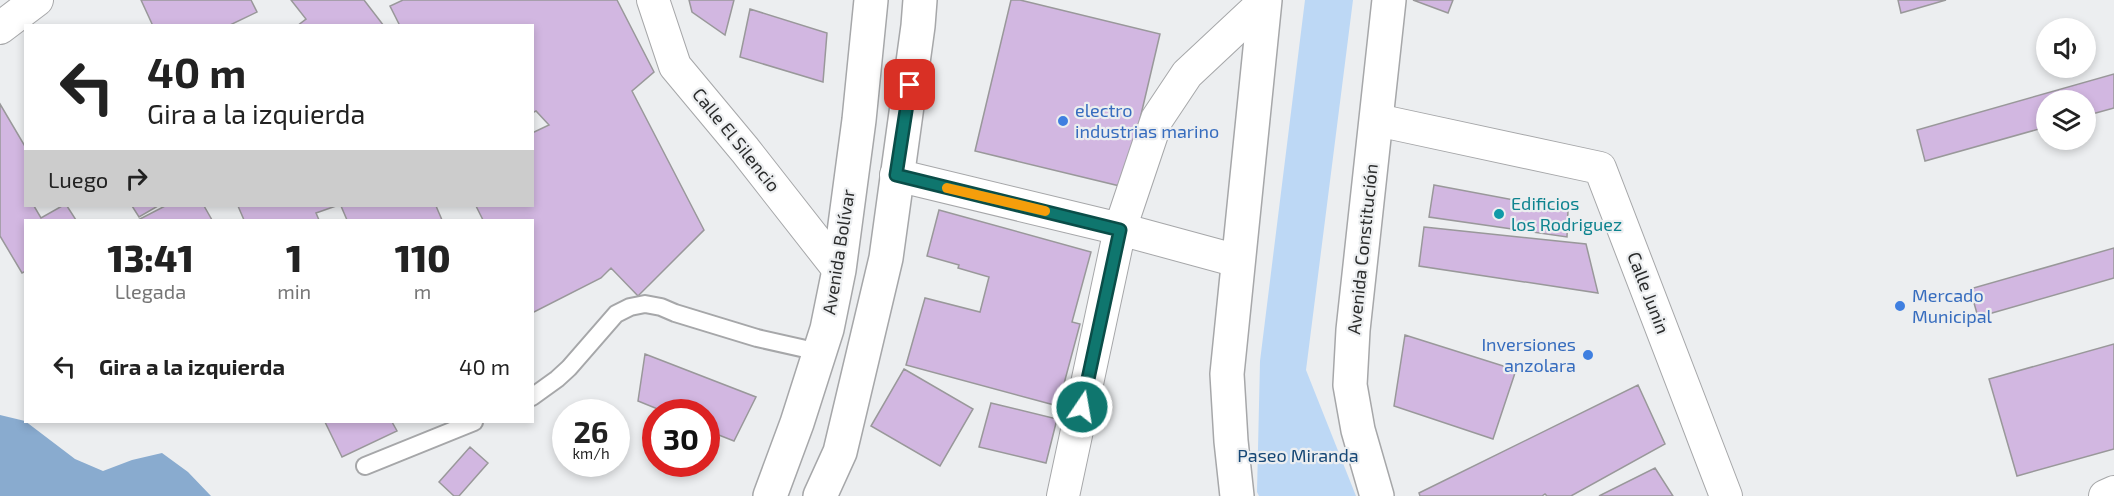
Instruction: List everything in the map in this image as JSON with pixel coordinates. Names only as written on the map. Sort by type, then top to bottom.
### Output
[{"type":"street","points":[[0,28],[37,0]]},
{"type":"street","name":"Calle El Silencio","points":[[653,0],[675,66],[745,150],[839,270]]},
{"type":"street","name":"Avenida Bolívar","points":[[770,496],[797,423],[827,329],[839,270],[859,120],[871,0]]},
{"type":"street","points":[[820,496],[840,452],[886,258],[920,0]]},
{"type":"street","name":"Avenida Constitución","points":[[1377,496],[1358,430],[1350,385],[1353,330],[1389,0]]},
{"type":"street","points":[[1063,496],[1120,230],[1157,119],[1187,74],[1265,1]]},
{"type":"street","points":[[1237,496],[1227,374],[1265,1]]},
{"type":"street","name":"Calle Junin","points":[[1377,120],[1600,168],[1726,496]]},
{"type":"street","points":[[896,175],[1238,261]]},
{"type":"street","points":[[2105,496],[2114,492]]},
{"type":"lane","points":[[534,396],[563,374],[616,315],[630,307],[645,304],[757,338],[819,352]]},
{"type":"lane","points":[[365,466],[472,423]]},
{"type":"green space","name":"Paseo Miranda","points":[[1305,0],[1353,0],[1306,370],[1356,496],[1259,496],[1257,492],[1260,361]]},
{"type":"shaded area","points":[[0,415],[24,421],[75,459],[103,471],[132,460],[162,453],[188,472],[211,496],[0,496]]},
{"type":"building","points":[[141,0],[251,0],[257,12],[232,24],[152,24]]},
{"type":"building","points":[[291,0],[364,0],[382,24],[300,24],[306,19]]},
{"type":"building","points":[[403,0],[617,0],[654,72],[632,91],[704,230],[638,296],[611,268],[601,278],[534,312],[534,219],[482,219],[476,207],[534,207],[534,132],[549,125],[536,111],[534,112],[534,24],[399,24],[390,6]]},
{"type":"building","points":[[689,0],[734,0],[725,35],[692,12]]},
{"type":"building","points":[[1011,0],[1020,0],[1160,34],[1124,187],[975,151]]},
{"type":"building","points":[[1413,0],[1453,0],[1448,13]]},
{"type":"building","points":[[1898,0],[1946,0],[1901,13]]},
{"type":"building","points":[[750,9],[827,33],[823,82],[740,57]]},
{"type":"building","points":[[2114,74],[2114,108],[2096,113],[2096,90],[2058,90]]},
{"type":"building","points":[[2036,96],[2036,130],[1925,161],[1917,130]]},
{"type":"building","points":[[0,104],[24,145],[24,207],[35,207],[41,218],[60,207],[68,207],[75,219],[24,219],[24,272],[22,273],[0,236]]},
{"type":"building","name":"Edificios los Rodriguez","points":[[1434,185],[1568,210],[1567,237],[1429,217]]},
{"type":"building","points":[[133,207],[156,207],[139,217]]},
{"type":"building","points":[[163,207],[205,207],[211,219],[140,219]]},
{"type":"building","points":[[238,207],[333,207],[316,213],[319,219],[244,219]]},
{"type":"building","points":[[341,207],[436,207],[442,219],[347,219]]},
{"type":"building","points":[[939,210],[1091,252],[1072,322],[1080,324],[1058,406],[906,365],[925,298],[980,312],[989,277],[927,256]]},
{"type":"building","points":[[1424,227],[1586,244],[1598,293],[1419,266]]},
{"type":"building","points":[[2114,248],[2114,278],[1978,317],[1970,289]]},
{"type":"building","points":[[1405,335],[1516,370],[1493,439],[1394,406]]},
{"type":"building","points":[[2114,344],[2114,449],[2017,476],[1989,379]]},
{"type":"building","points":[[645,354],[756,397],[734,441],[720,436],[720,399],[642,399],[642,403],[638,401]]},
{"type":"building","points":[[904,369],[973,409],[940,466],[871,426]]},
{"type":"building","points":[[1638,385],[1665,444],[1571,496],[1547,496],[1545,494],[1542,496],[1420,496],[1419,493]]},
{"type":"building","points":[[991,403],[1057,419],[1046,463],[979,447]]},
{"type":"building","points":[[325,423],[393,423],[397,431],[342,457]]},
{"type":"building","points":[[470,447],[488,463],[459,496],[454,496],[439,482]]},
{"type":"building","points":[[1655,468],[1673,496],[1599,496]]},
{"type":"slow traffic","points":[[947,188],[1045,211]]},
{"type":"place","name":"electro industrias marino","points":[[1063,121]]},
{"type":"place","name":"Edificios los Rodriguez","points":[[1499,214]]},
{"type":"place","name":"Mercado Municipal","points":[[1900,306]]},
{"type":"place","name":"Inversiones anzolara","points":[[1588,355]]},
{"type":"route","points":[[910,85],[896,175],[1120,230],[1082,407]]}]
